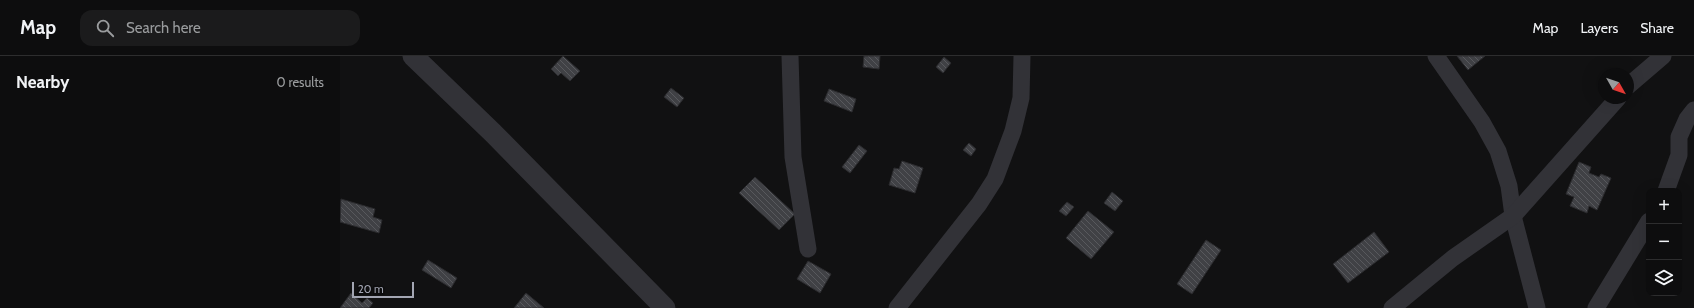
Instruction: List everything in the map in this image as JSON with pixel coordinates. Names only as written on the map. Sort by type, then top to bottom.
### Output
[{"type":"street","points":[[413,56],[493,133],[665,308]]},
{"type":"street","points":[[790,56],[793,157],[808,249]]},
{"type":"street","points":[[897,308],[978,204],[995,179],[1012,131],[1021,98],[1022,56]]},
{"type":"street","points":[[1436,56],[1482,122],[1498,151],[1509,186],[1513,216],[1537,308]]},
{"type":"street","points":[[1634,81],[1663,56]]},
{"type":"street","points":[[1392,308],[1453,258],[1513,216],[1613,104]]},
{"type":"street","points":[[1667,188],[1679,155],[1679,137],[1687,119],[1694,110]]},
{"type":"street","points":[[1596,308],[1647,224]]},
{"type":"building","points":[[563,56],[580,71],[570,81],[561,73],[558,76],[551,69]]},
{"type":"building","points":[[864,56],[880,56],[879,69],[863,67]]},
{"type":"building","points":[[1457,56],[1485,56],[1468,70]]},
{"type":"building","points":[[944,57],[951,63],[943,73],[936,67]]},
{"type":"building","points":[[671,88],[684,98],[677,107],[664,97]]},
{"type":"building","points":[[829,89],[856,99],[852,112],[824,101]]},
{"type":"building","points":[[969,143],[976,149],[971,156],[963,150]]},
{"type":"building","points":[[859,145],[867,151],[850,173],[842,167]]},
{"type":"building","points":[[902,161],[923,168],[915,193],[889,185],[894,168],[899,169]]},
{"type":"building","points":[[1579,162],[1591,167],[1589,173],[1599,177],[1601,174],[1611,178],[1597,210],[1589,206],[1587,213],[1570,206],[1574,197],[1566,194]]},
{"type":"building","points":[[755,177],[795,214],[779,230],[739,193]]},
{"type":"building","points":[[1112,192],[1123,201],[1115,211],[1104,203]]},
{"type":"building","points":[[341,199],[375,209],[373,217],[382,220],[379,233],[340,222]]},
{"type":"building","points":[[1067,202],[1074,207],[1066,216],[1059,211]]},
{"type":"building","points":[[1088,211],[1114,232],[1091,259],[1066,238]]},
{"type":"building","points":[[1374,232],[1389,252],[1348,283],[1333,264]]},
{"type":"building","points":[[1206,240],[1221,250],[1192,294],[1177,284]]},
{"type":"building","points":[[428,260],[457,278],[451,288],[422,270]]},
{"type":"building","points":[[808,261],[831,274],[820,293],[797,279]]},
{"type":"building","points":[[351,293],[362,303],[367,298],[373,303],[369,308],[340,308]]},
{"type":"building","points":[[526,293],[544,308],[514,308]]}]
